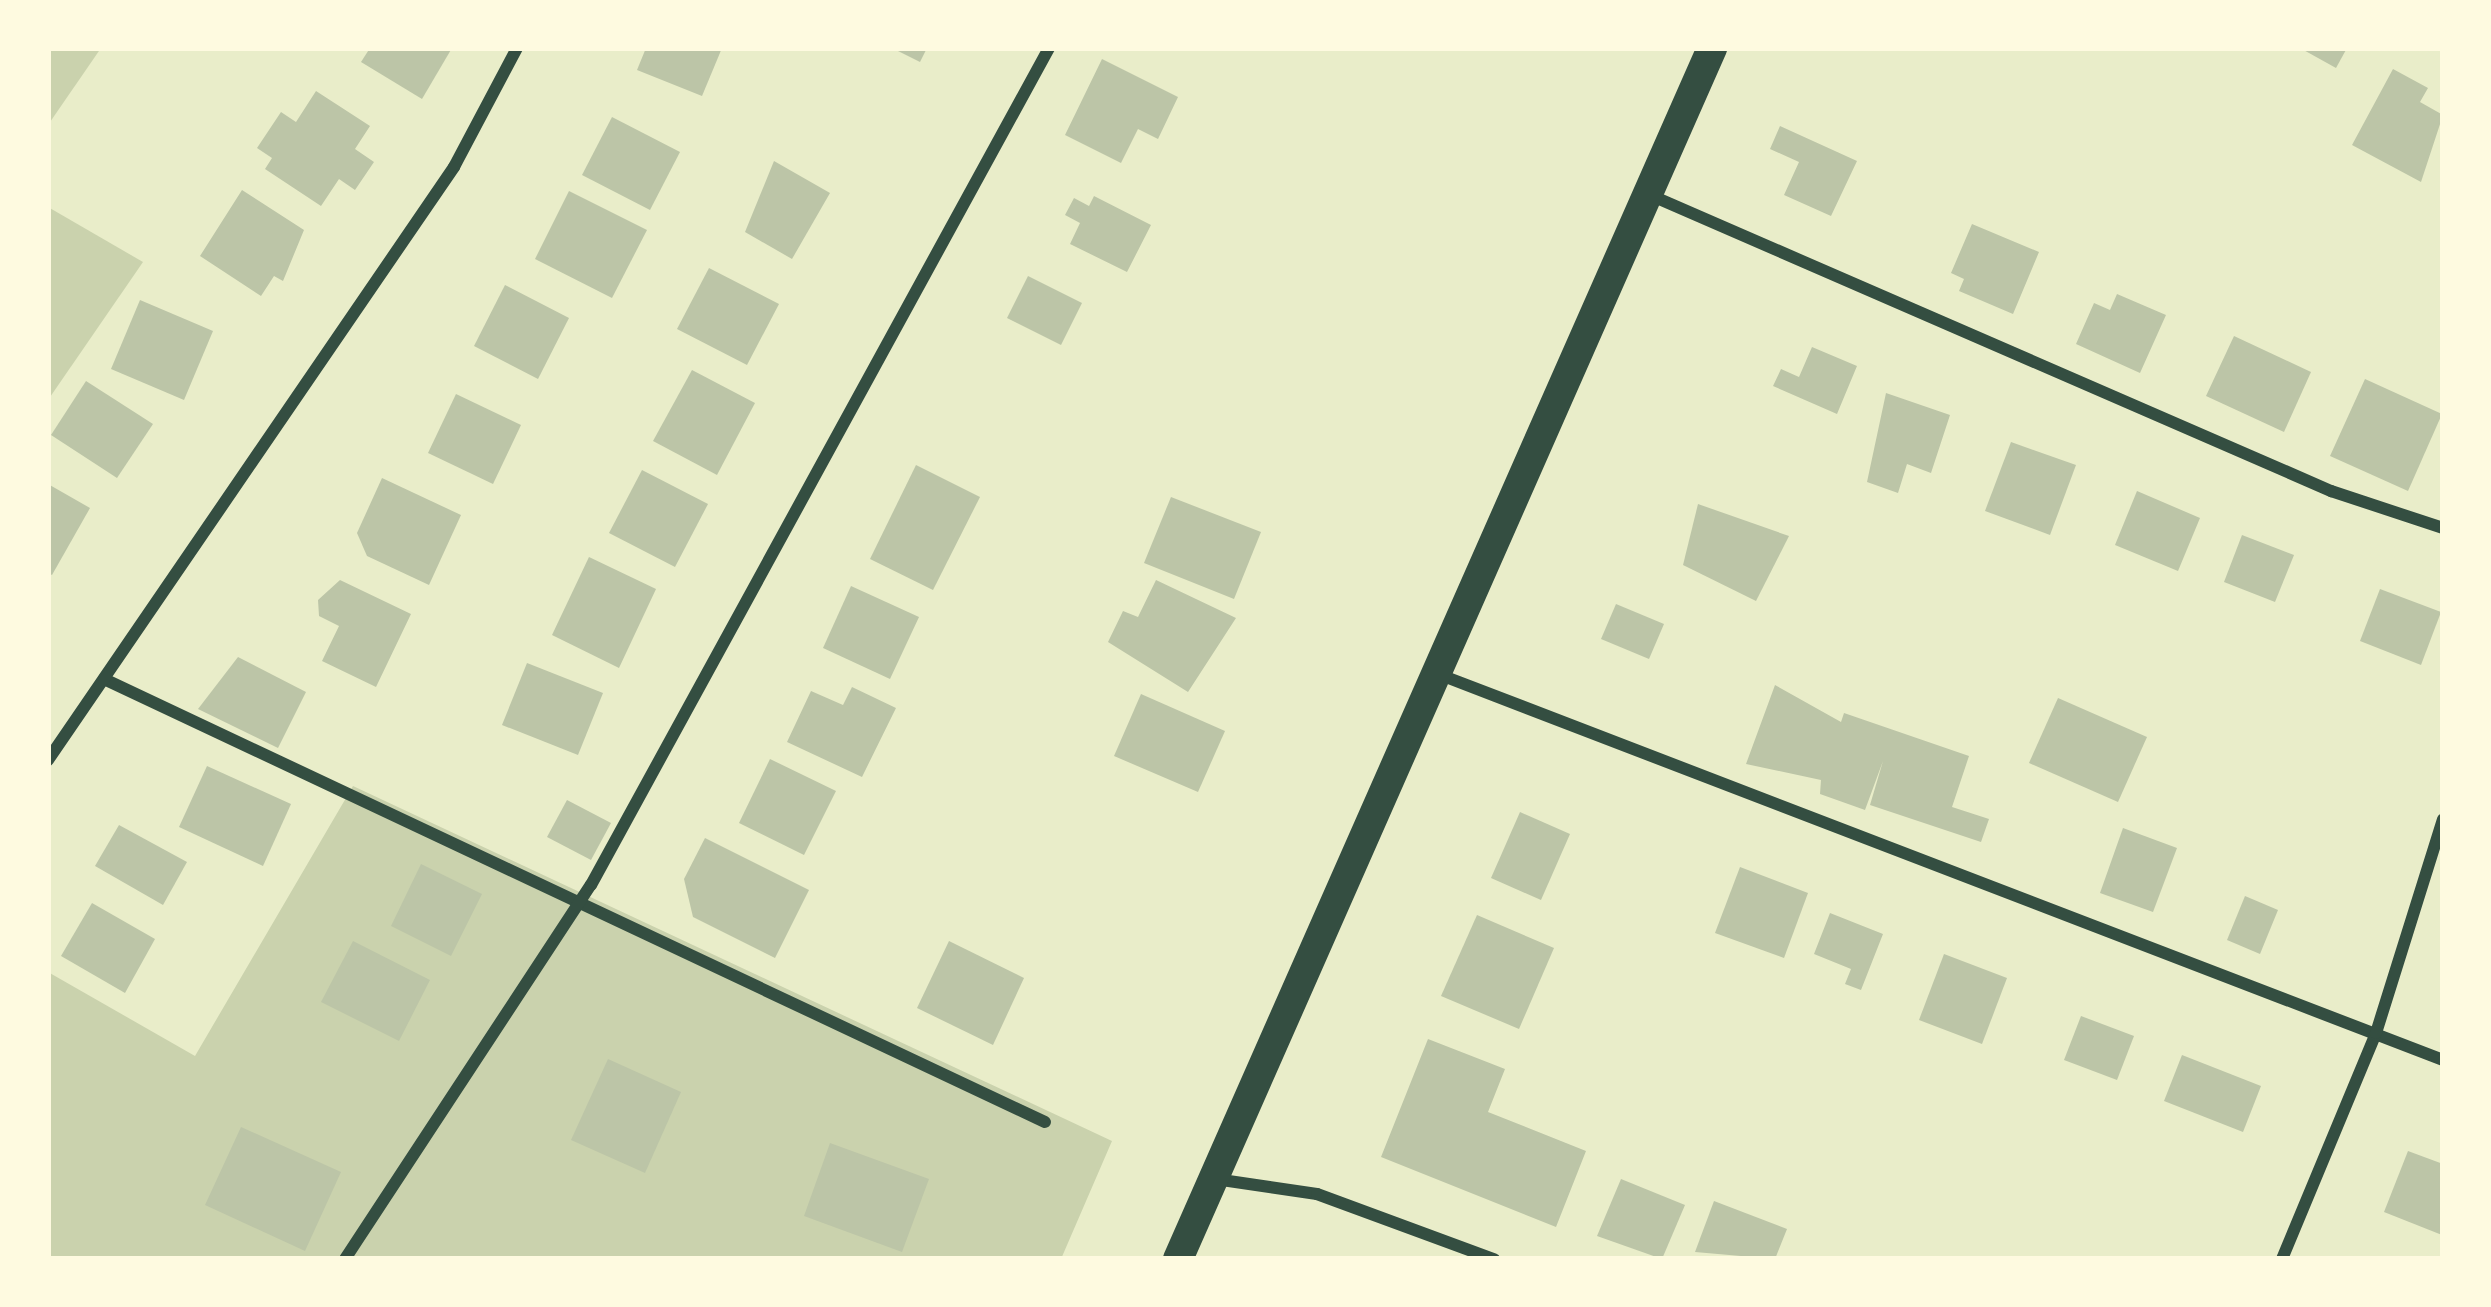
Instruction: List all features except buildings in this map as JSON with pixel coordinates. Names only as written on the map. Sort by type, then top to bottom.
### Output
[{"type":"main road","points":[[1178,1259],[1712,48]]},
{"type":"street","points":[[48,760],[454,167],[517,48]]},
{"type":"street","points":[[344,1259],[577,904],[1049,48]]},
{"type":"street","points":[[1649,195],[2331,491],[2443,528]]},
{"type":"street","points":[[1437,674],[2443,1060]]},
{"type":"street","points":[[104,679],[1045,1122]]},
{"type":"street","points":[[2282,1259],[2376,1033],[2443,819]]},
{"type":"street","points":[[1214,1179],[1317,1194],[1494,1259]]},
{"type":"green space","points":[[48,48],[101,48],[48,125]]},
{"type":"green space","points":[[48,207],[143,262],[48,400]]},
{"type":"green space","points":[[353,786],[1112,1141],[1061,1259],[48,1259],[48,972],[195,1056]]}]
